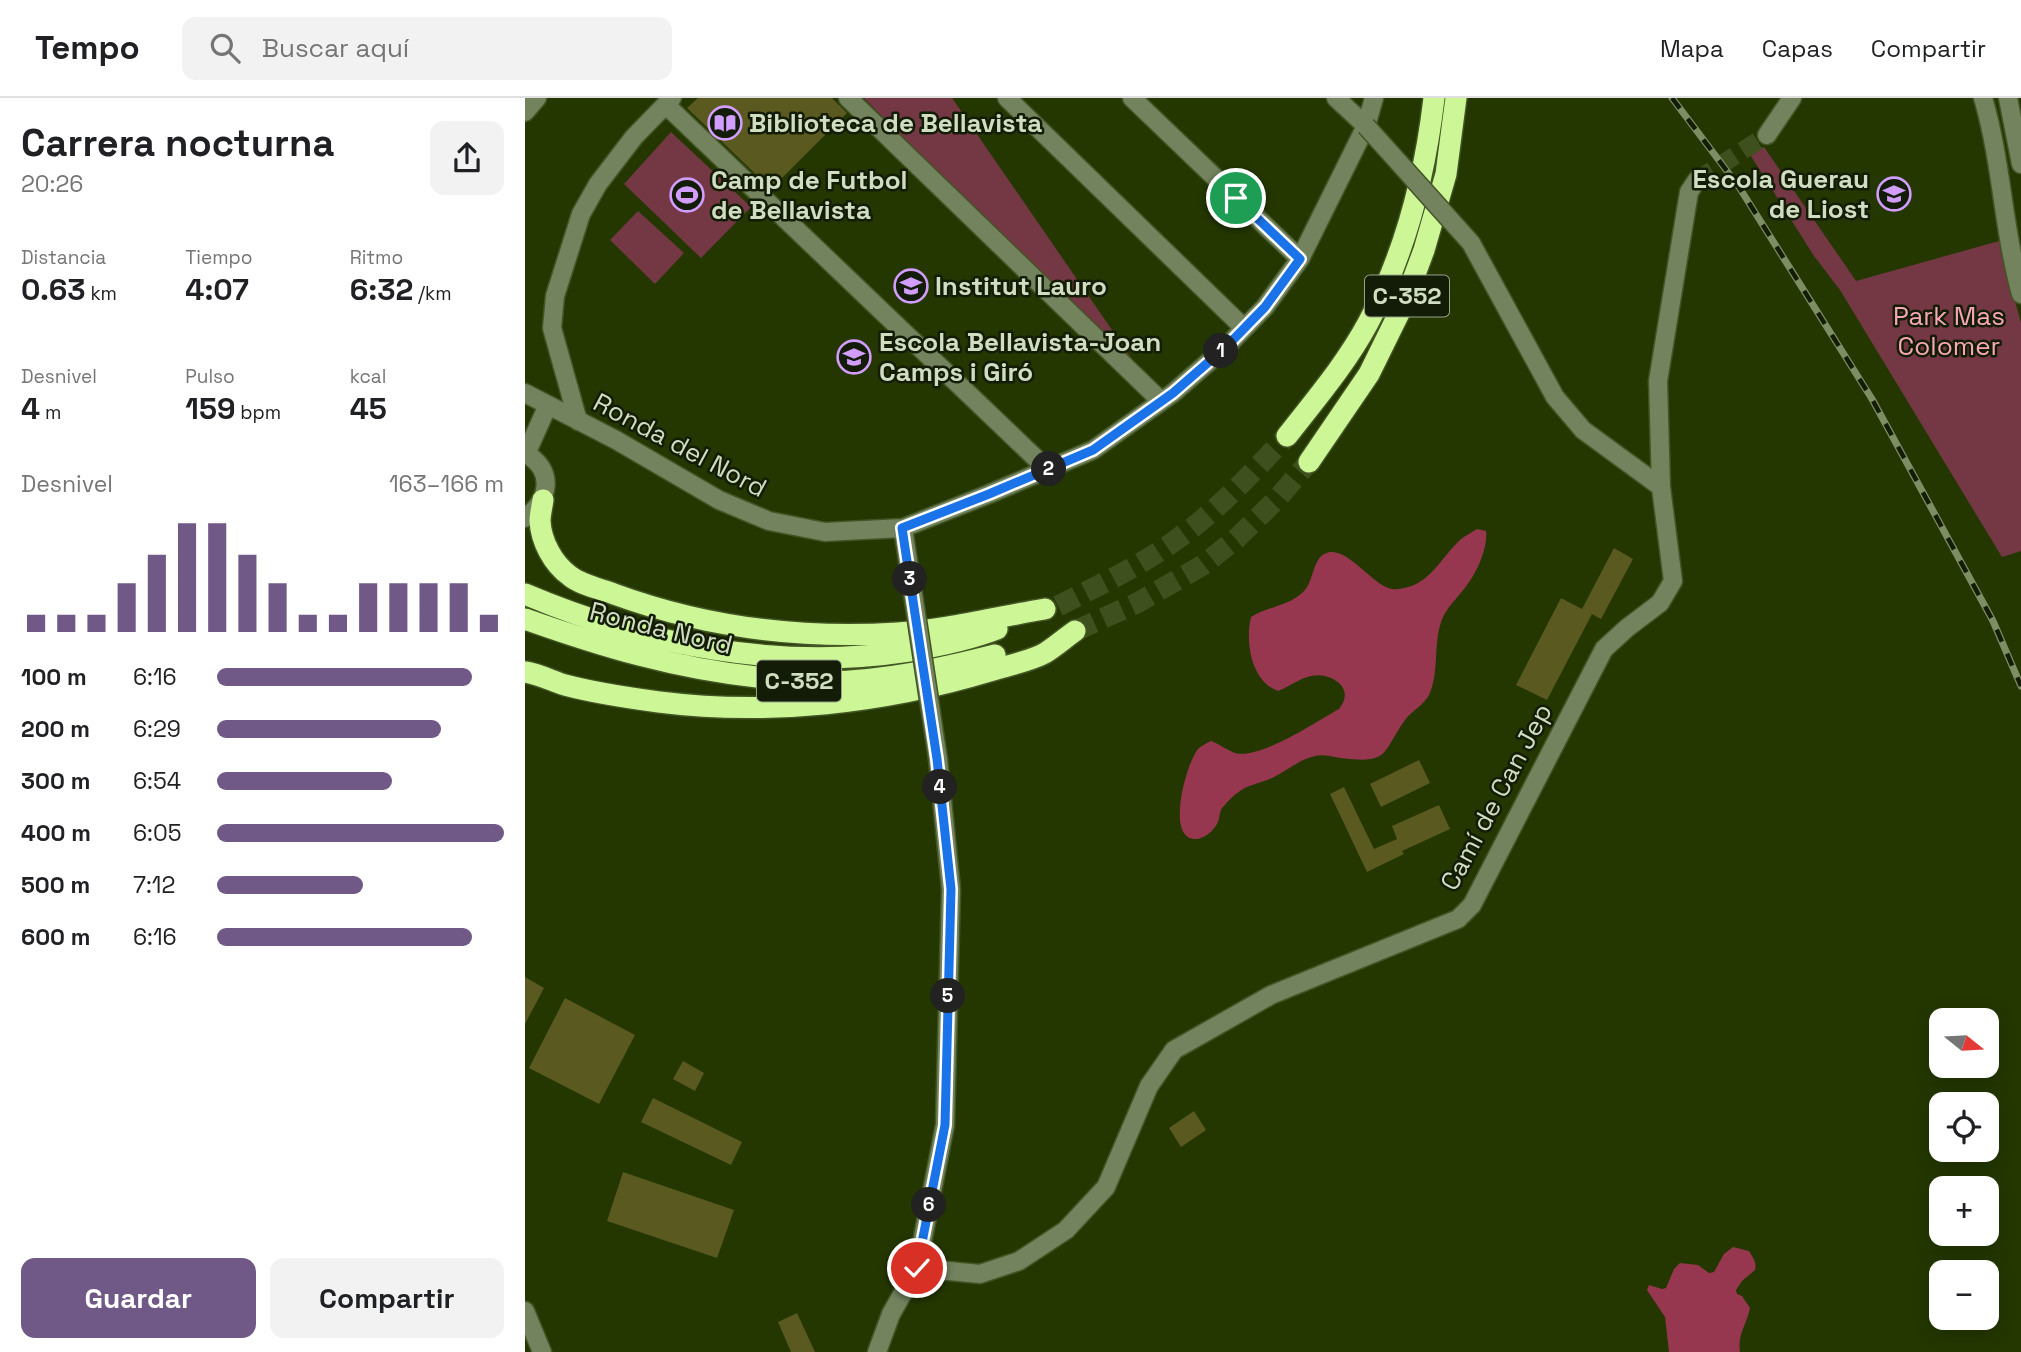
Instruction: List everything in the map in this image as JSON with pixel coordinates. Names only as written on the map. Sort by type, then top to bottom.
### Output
[{"type":"highway","name":"C-352","points":[[1287,436],[1329,383],[1368,324],[1392,270],[1410,218],[1423,168],[1434,98]]},
{"type":"highway","name":"C-352","points":[[1309,462],[1369,374],[1405,301],[1424,250],[1446,174],[1456,98]]},
{"type":"highway","name":"Ronda Nord","points":[[525,594],[599,621],[658,638],[719,650],[824,659],[872,657],[939,646],[984,634],[1052,607],[957,626],[900,633],[851,635],[781,632],[710,621],[647,606],[570,577],[545,545],[540,522],[543,500]]},
{"type":"highway","name":"Ronda Nord","points":[[525,619],[608,648],[663,662],[720,673],[825,682],[890,677],[939,669],[1075,631],[1043,654],[972,676],[902,693],[800,706],[728,707],[660,702],[566,685],[525,673]]},
{"type":"street","points":[[525,112],[537,98]]},
{"type":"street","points":[[848,98],[1161,401]]},
{"type":"street","points":[[1007,98],[1244,328]]},
{"type":"street","points":[[1132,98],[1300,259]]},
{"type":"street","points":[[1336,98],[1366,126],[1471,243],[1555,397],[1583,430],[1661,487]]},
{"type":"street","name":"Ronda del Nord","points":[[525,393],[616,440],[719,500],[769,521],[825,532],[902,528],[1093,450],[1161,401],[1217,354],[1265,307],[1300,259],[1366,126],[1374,98]]},
{"type":"street","points":[[1767,135],[1792,98]]},
{"type":"street","points":[[1983,98],[1998,165],[2012,260],[2021,294]]},
{"type":"street","points":[[2007,98],[2019,134],[2021,164]]},
{"type":"street","points":[[578,421],[552,328],[555,296],[581,214],[598,184],[634,137],[669,101],[1047,469]]},
{"type":"street","name":"Camí de Can Jep","points":[[917,1268],[980,1274],[1019,1261],[1066,1230],[1106,1186],[1149,1086],[1174,1049],[1271,995],[1458,919],[1472,905],[1604,649],[1660,603],[1673,581],[1661,487],[1658,381],[1689,192],[1697,180]]},
{"type":"street","points":[[525,518],[536,510],[546,489],[540,466],[525,453],[548,405]]},
{"type":"street","points":[[877,1352],[891,1314],[917,1268],[945,1125],[951,889],[937,759],[902,528]]},
{"type":"street","points":[[525,1311],[542,1352]]},
{"type":"green space","points":[[864,98],[952,98],[1161,401]]},
{"type":"green space","name":"Camp de Futbol de Bellavista","points":[[671,132],[751,207],[701,258],[624,184]]},
{"type":"green space","name":"Park Mas Colomer","points":[[1764,147],[1856,281],[1999,241],[2021,323],[2021,551],[2002,557],[1840,290],[1814,256],[1749,153]]},
{"type":"green space","points":[[638,211],[684,253],[655,284],[610,240]]},
{"type":"shaded area","points":[[1477,529],[1486,531],[1484,552],[1474,573],[1446,611],[1440,624],[1435,674],[1430,693],[1405,720],[1387,749],[1376,758],[1321,755],[1303,760],[1238,793],[1222,809],[1211,832],[1197,839],[1186,835],[1181,826],[1181,799],[1188,769],[1199,748],[1211,741],[1235,753],[1259,751],[1339,709],[1344,699],[1341,686],[1325,676],[1306,677],[1278,691],[1269,686],[1256,670],[1252,660],[1249,638],[1251,617],[1289,602],[1302,593],[1318,560],[1324,554],[1341,554],[1384,586],[1400,589],[1423,579],[1459,541]]},
{"type":"shaded area","points":[[1733,1247],[1749,1251],[1755,1265],[1755,1270],[1736,1290],[1750,1308],[1741,1335],[1740,1352],[1669,1352],[1665,1317],[1647,1290],[1649,1285],[1666,1288],[1674,1269],[1680,1263],[1698,1265],[1709,1273],[1714,1272],[1724,1254]]},
{"type":"building","points":[[698,98],[832,98],[847,113],[771,189],[687,108]]},
{"type":"building","points":[[1614,548],[1633,559],[1601,619],[1592,614],[1547,700],[1516,685],[1561,598],[1582,609]]},
{"type":"building","points":[[1419,760],[1430,783],[1381,807],[1370,784]]},
{"type":"building","points":[[1344,787],[1374,849],[1397,839],[1392,826],[1439,805],[1450,829],[1402,851],[1404,854],[1367,872],[1330,794]]},
{"type":"building","points":[[525,977],[544,988],[525,1024]]},
{"type":"building","points":[[565,998],[635,1035],[599,1104],[529,1068]]},
{"type":"building","points":[[683,1061],[704,1073],[695,1091],[673,1079]]},
{"type":"building","points":[[653,1098],[742,1142],[731,1165],[641,1122]]},
{"type":"building","points":[[1194,1111],[1206,1130],[1181,1147],[1169,1128]]},
{"type":"building","points":[[623,1172],[734,1210],[717,1258],[607,1221]]},
{"type":"building","points":[[797,1313],[815,1352],[791,1352],[778,1322]]},
{"type":"tunnel","points":[[1697,180],[1767,135]]},
{"type":"tunnel","points":[[1058,606],[1133,567],[1176,540],[1220,504],[1287,436]]},
{"type":"tunnel","points":[[1075,631],[1137,603],[1203,565],[1236,539],[1277,499],[1309,462]]},
{"type":"railway","points":[[1672,98],[1739,187],[1872,399],[1993,621],[2021,686]]},
{"type":"place","name":"Biblioteca de Bellavista","points":[[725,123]]},
{"type":"place","name":"Escola Guerau de Liost","points":[[1894,194]]},
{"type":"place","name":"Camp de Futbol de Bellavista","points":[[687,195]]},
{"type":"place","name":"Institut Lauro","points":[[911,286]]},
{"type":"place","name":"Escola Bellavista-Joan Camps i Giró","points":[[854,357]]},
{"type":"route","points":[[917,1268],[945,1125],[951,889],[937,759],[902,528],[1093,450],[1173,393],[1227,346],[1265,307],[1300,259],[1236,198]]}]
